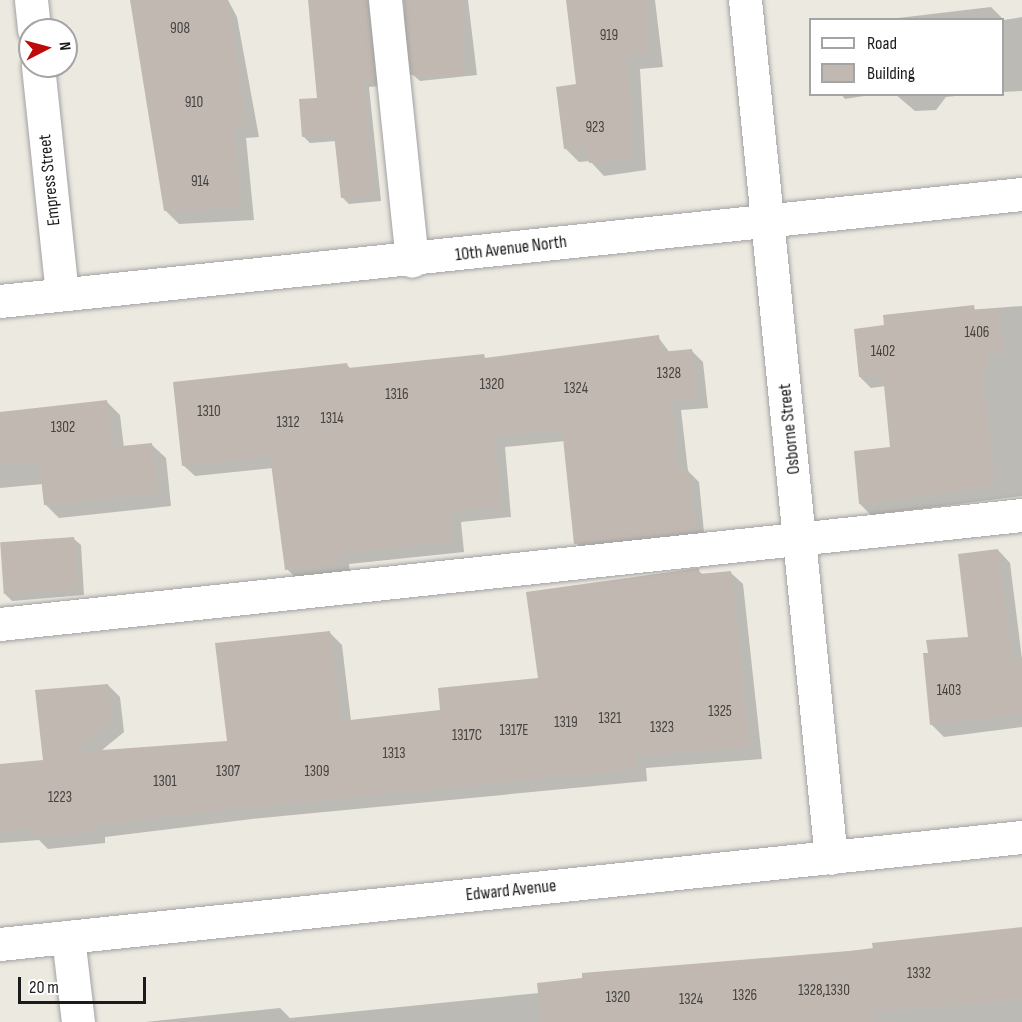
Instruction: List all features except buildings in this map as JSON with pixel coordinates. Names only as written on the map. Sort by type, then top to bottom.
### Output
[{"type":"street","points":[[31,0],[33,18]]},
{"type":"street","points":[[385,0],[412,261]]},
{"type":"street","name":"Osborne Street","points":[[745,0],[802,540],[831,858]]},
{"type":"street","name":"Empress Street","points":[[39,78],[62,294]]},
{"type":"street","name":"10th Avenue North","points":[[0,301],[412,261],[768,220],[1022,194]]},
{"type":"street","points":[[0,624],[1022,515]]},
{"type":"street","name":"Edward Avenue","points":[[0,944],[1022,837]]},
{"type":"street","points":[[68,937],[78,1022]]}]
